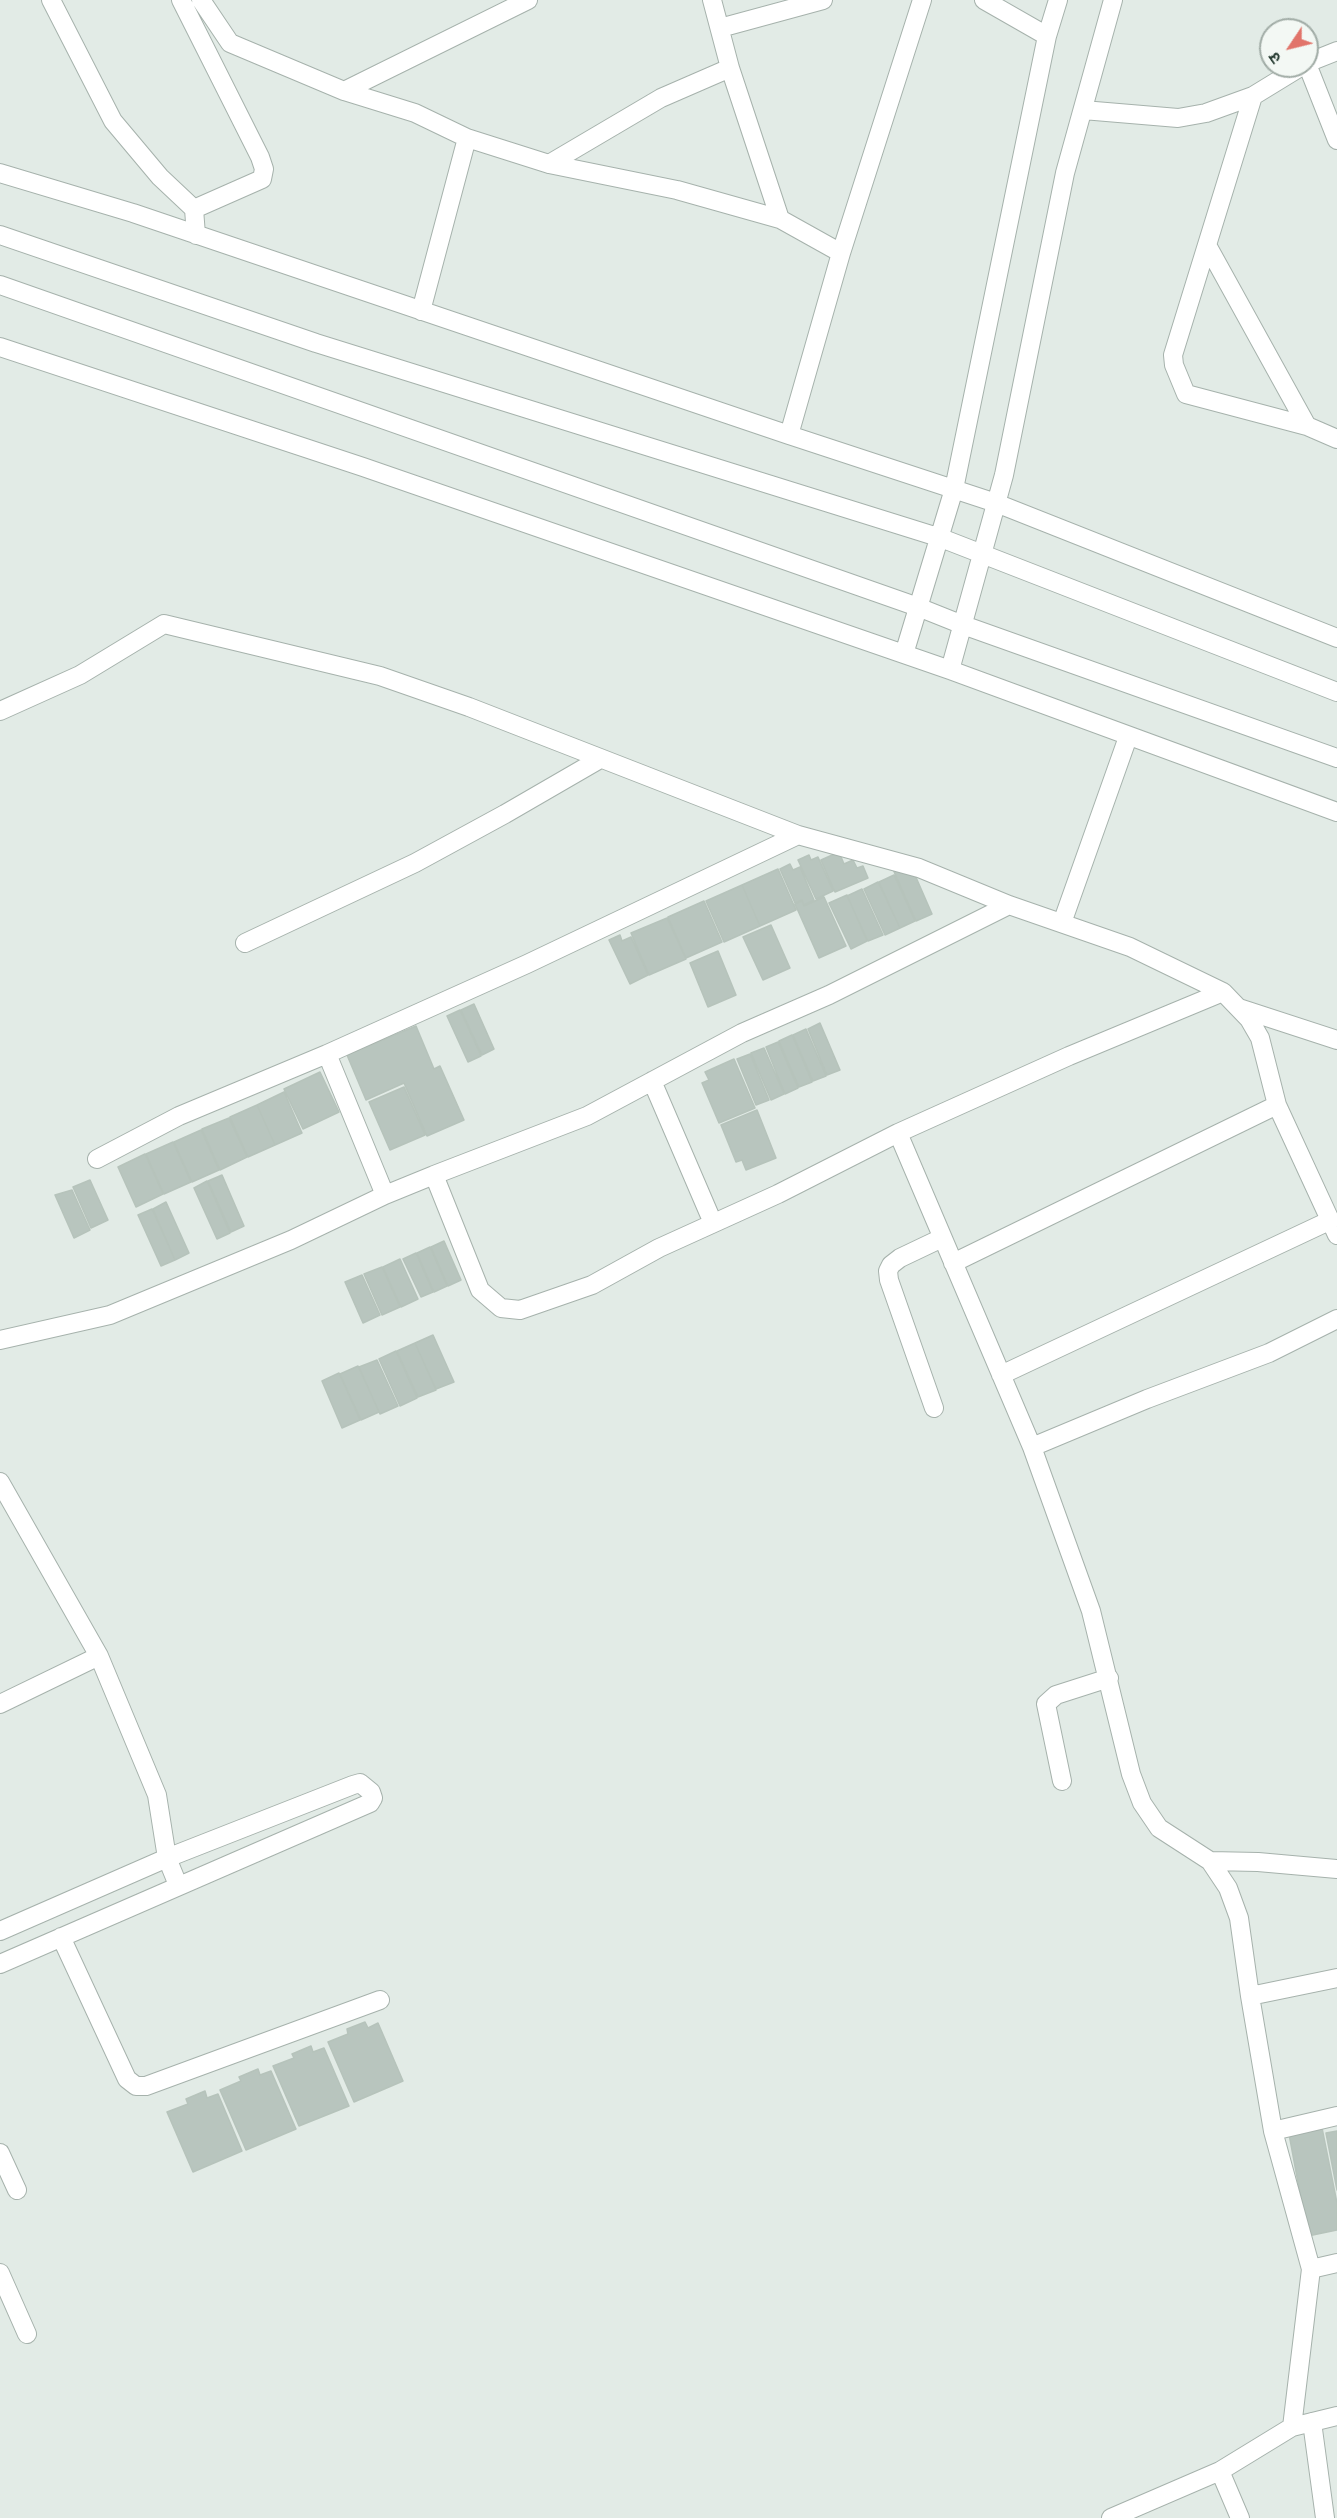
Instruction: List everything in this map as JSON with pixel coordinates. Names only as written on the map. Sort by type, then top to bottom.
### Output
[{"type":"street","points":[[51,0],[113,121],[160,177],[194,209],[196,235]]},
{"type":"street","points":[[181,0],[264,169],[262,179],[194,209]]},
{"type":"street","points":[[201,0],[231,43],[344,91],[415,112],[467,138],[549,164],[677,190],[780,219],[841,252]]},
{"type":"street","points":[[344,91],[528,0]]},
{"type":"street","points":[[712,0],[730,69],[780,219]]},
{"type":"street","points":[[720,28],[823,0]]},
{"type":"street","points":[[789,435],[841,252],[922,0]]},
{"type":"street","points":[[984,0],[1047,36]]},
{"type":"street","points":[[904,654],[954,489],[1047,36],[1058,0]]},
{"type":"street","points":[[950,670],[1004,475],[1065,173],[1113,0]]},
{"type":"street","points":[[1319,58],[1337,51]]},
{"type":"street","points":[[549,164],[661,98],[730,69]]},
{"type":"street","points":[[1083,110],[1178,118],[1206,113],[1253,96],[1282,78]]},
{"type":"street","points":[[1313,78],[1337,140]]},
{"type":"street","points":[[1253,96],[1173,355],[1177,376],[1186,394],[1307,426],[1337,439]]},
{"type":"street","points":[[421,311],[467,138]]},
{"type":"street","points":[[0,173],[196,235],[996,503],[1337,638]]},
{"type":"street","points":[[0,235],[316,343],[941,538],[1337,692]]},
{"type":"street","points":[[1207,245],[1307,426]]},
{"type":"street","points":[[0,285],[918,607],[1337,758]]},
{"type":"street","points":[[0,347],[363,467],[904,654],[1337,812]]},
{"type":"street","points":[[0,711],[80,675],[164,624],[380,676],[469,707],[798,835],[919,868],[1009,905],[1130,947],[1223,992],[1249,1019],[1260,1038],[1277,1105],[1334,1228],[1001,1375]]},
{"type":"street","points":[[1062,923],[1128,737]]},
{"type":"street","points":[[245,944],[415,863],[600,759]]},
{"type":"street","points":[[97,1159],[179,1116],[327,1054],[527,964],[798,835]]},
{"type":"street","points":[[0,1340],[110,1316],[291,1240],[385,1195],[587,1116],[742,1033],[829,995],[1009,905]]},
{"type":"street","points":[[434,1175],[480,1290],[501,1308],[520,1310],[592,1286],[659,1248],[898,1133],[1069,1056],[1223,992]]},
{"type":"street","points":[[1237,1007],[1337,1040]]},
{"type":"street","points":[[327,1054],[385,1195]]},
{"type":"street","points":[[652,1081],[713,1223]]},
{"type":"street","points":[[953,1263],[1277,1105]]},
{"type":"street","points":[[898,1133],[1032,1447],[1091,1611],[1131,1774],[1142,1803],[1159,1828],[1210,1861],[1228,1888],[1239,1918],[1273,2131],[1311,2269],[1292,2427]]},
{"type":"street","points":[[934,1408],[889,1280],[888,1271],[891,1265],[900,1258],[942,1238]]},
{"type":"street","points":[[1032,1447],[1147,1399],[1269,1353],[1337,1319]]},
{"type":"street","points":[[0,1482],[99,1656],[157,1795],[166,1858],[178,1885]]},
{"type":"street","points":[[0,1704],[99,1656]]},
{"type":"street","points":[[1062,1781],[1046,1704],[1056,1695],[1109,1678]]},
{"type":"street","points":[[0,1931],[166,1858],[353,1785],[360,1783],[371,1792],[373,1798],[370,1803],[0,1964]]},
{"type":"street","points":[[1210,1861],[1258,1862],[1337,1869]]},
{"type":"street","points":[[61,1937],[127,2079],[136,2086],[146,2086],[380,2000]]},
{"type":"street","points":[[1250,1996],[1337,1978]]},
{"type":"street","points":[[1273,2131],[1337,2116]]},
{"type":"street","points":[[0,2153],[17,2190]]},
{"type":"street","points":[[1311,2269],[1337,2262]]},
{"type":"street","points":[[0,2273],[27,2334]]},
{"type":"street","points":[[1111,2518],[1220,2471],[1292,2427],[1337,2416]]},
{"type":"street","points":[[1312,2422],[1325,2518]]},
{"type":"street","points":[[1220,2471],[1240,2518]]},
{"type":"building","points":[[839,852],[844,864],[853,860],[857,868],[863,866],[868,878],[835,892],[821,860]]},
{"type":"building","points":[[809,855],[811,860],[818,857],[833,891],[816,899],[798,860]]},
{"type":"building","points":[[790,864],[793,870],[800,867],[814,900],[804,905],[802,900],[795,903],[780,869]]},
{"type":"building","points":[[892,867],[915,875],[932,914],[916,921]]},
{"type":"building","points":[[778,869],[796,910],[760,926],[742,885]]},
{"type":"building","points":[[894,875],[915,921],[900,928],[879,882]]},
{"type":"building","points":[[878,882],[900,928],[885,935],[864,889]]},
{"type":"building","points":[[742,885],[760,926],[724,942],[706,901]]},
{"type":"building","points":[[862,889],[883,935],[868,941],[847,896]]},
{"type":"building","points":[[847,895],[867,941],[851,949],[829,903]]},
{"type":"building","points":[[824,897],[846,946],[819,958],[795,904],[802,901],[804,906]]},
{"type":"building","points":[[704,901],[722,942],[686,958],[668,917]]},
{"type":"building","points":[[667,918],[686,959],[649,975],[631,933]]},
{"type":"building","points":[[771,925],[790,968],[763,980],[743,937]]},
{"type":"building","points":[[620,935],[622,941],[631,937],[648,975],[630,984],[609,940]]},
{"type":"building","points":[[718,951],[736,995],[708,1007],[690,963]]},
{"type":"building","points":[[474,1004],[494,1049],[482,1055],[461,1010]]},
{"type":"building","points":[[460,1010],[481,1056],[468,1062],[447,1016]]},
{"type":"building","points":[[820,1023],[840,1070],[827,1075],[808,1029]]},
{"type":"building","points":[[416,1026],[434,1069],[440,1066],[464,1120],[427,1136],[404,1083],[366,1100],[347,1055]]},
{"type":"building","points":[[806,1029],[826,1076],[813,1081],[793,1035]]},
{"type":"building","points":[[792,1035],[812,1082],[799,1087],[779,1041]]},
{"type":"building","points":[[778,1042],[798,1088],[785,1094],[766,1047]]},
{"type":"building","points":[[764,1048],[784,1094],[771,1100],[751,1053]]},
{"type":"building","points":[[750,1054],[769,1100],[756,1105],[737,1059]]},
{"type":"building","points":[[734,1059],[755,1108],[719,1123],[702,1083],[709,1080],[705,1072]]},
{"type":"building","points":[[320,1072],[339,1112],[303,1129],[284,1089]]},
{"type":"building","points":[[404,1087],[425,1135],[390,1150],[369,1102]]},
{"type":"building","points":[[284,1092],[302,1133],[275,1145],[257,1105]]},
{"type":"building","points":[[257,1105],[275,1145],[248,1157],[230,1117]]},
{"type":"building","points":[[757,1110],[776,1158],[746,1170],[742,1160],[736,1162],[721,1125]]},
{"type":"building","points":[[229,1118],[247,1157],[220,1170],[202,1129]]},
{"type":"building","points":[[201,1130],[219,1170],[192,1182],[174,1142]]},
{"type":"building","points":[[173,1142],[191,1182],[164,1194],[146,1154]]},
{"type":"building","points":[[145,1154],[163,1194],[136,1207],[118,1167]]},
{"type":"building","points":[[222,1175],[244,1226],[231,1232],[208,1181]]},
{"type":"building","points":[[90,1180],[108,1220],[91,1228],[73,1187]]},
{"type":"building","points":[[207,1181],[230,1233],[217,1239],[194,1188]]},
{"type":"building","points":[[72,1190],[90,1230],[74,1238],[55,1195]]},
{"type":"building","points":[[166,1202],[189,1253],[175,1260],[153,1209]]},
{"type":"building","points":[[152,1209],[175,1260],[161,1266],[138,1215]]},
{"type":"building","points":[[444,1241],[461,1280],[448,1286],[431,1247]]},
{"type":"building","points":[[430,1247],[447,1286],[434,1292],[417,1253]]},
{"type":"building","points":[[416,1253],[433,1292],[421,1297],[403,1259]]},
{"type":"building","points":[[400,1259],[418,1299],[401,1307],[383,1267]]},
{"type":"building","points":[[382,1267],[400,1307],[382,1315],[364,1274]]},
{"type":"building","points":[[362,1275],[380,1315],[363,1323],[345,1282]]},
{"type":"building","points":[[433,1335],[454,1382],[436,1389],[415,1343]]},
{"type":"building","points":[[415,1343],[436,1390],[418,1397],[397,1351]]},
{"type":"building","points":[[396,1351],[417,1398],[400,1406],[379,1359]]},
{"type":"building","points":[[377,1360],[398,1406],[380,1414],[359,1367]]},
{"type":"building","points":[[358,1366],[379,1412],[361,1420],[340,1374]]},
{"type":"building","points":[[339,1373],[360,1420],[342,1428],[322,1381]]},
{"type":"building","points":[[365,2022],[368,2028],[378,2023],[403,2081],[354,2102],[328,2042],[348,2034],[347,2029]]},
{"type":"building","points":[[311,2046],[313,2052],[324,2048],[349,2106],[299,2126],[273,2066],[294,2058],[292,2054]]},
{"type":"building","points":[[258,2069],[260,2075],[271,2071],[296,2129],[246,2150],[220,2090],[241,2081],[239,2077]]},
{"type":"building","points":[[205,2091],[207,2098],[218,2094],[242,2151],[193,2172],[167,2112],[188,2104],[186,2099]]},
{"type":"building","points":[[1322,2128],[1337,2203],[1337,2230],[1308,2236],[1289,2134]]},
{"type":"building","points":[[1337,2131],[1337,2190],[1326,2133]]}]
